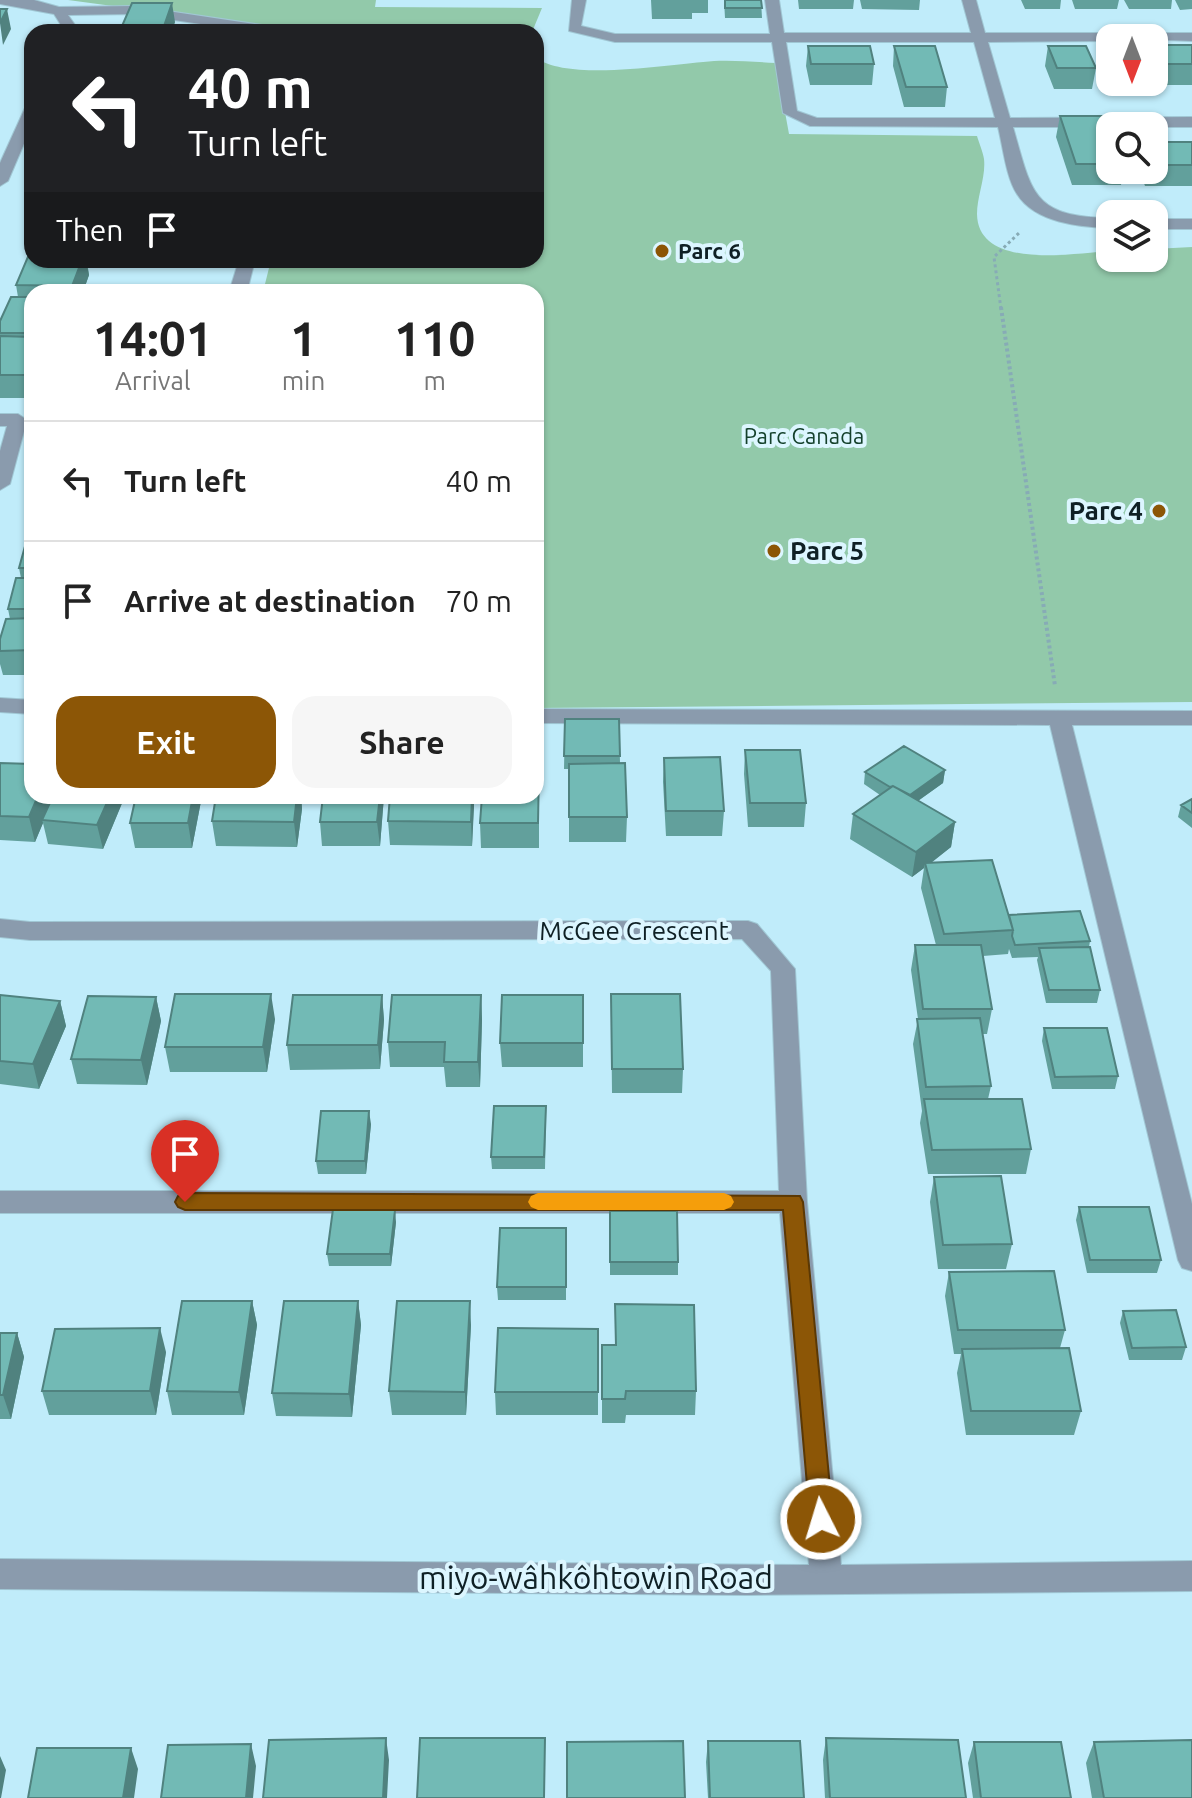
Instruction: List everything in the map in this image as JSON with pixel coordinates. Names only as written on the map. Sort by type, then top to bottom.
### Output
[{"type":"street","points":[[0,0],[30,3],[59,11],[134,10],[228,24]]},
{"type":"street","points":[[579,0],[574,28],[615,38],[1192,37]]},
{"type":"street","points":[[772,0],[790,113],[815,123],[1192,122]]},
{"type":"street","points":[[969,0],[1024,193],[1043,210],[1081,223],[1096,223]]},
{"type":"street","points":[[59,11],[67,24]]},
{"type":"street","points":[[0,181],[24,126]]},
{"type":"street","points":[[1168,224],[1192,224]]},
{"type":"street","points":[[0,420],[18,420],[0,484]]},
{"type":"street","points":[[0,705],[24,706]]},
{"type":"street","points":[[544,716],[1192,718]]},
{"type":"street","points":[[1060,719],[1192,1260]]},
{"type":"street","name":"McGee Crescent","points":[[0,928],[30,931],[748,930],[783,969],[793,1202],[826,1579]]},
{"type":"street","points":[[0,1202],[793,1202]]},
{"type":"street","name":"miyo-wâhkôhtowin Road","points":[[0,1574],[826,1579],[1192,1576]]},
{"type":"path","points":[[1008,243],[994,257],[1000,317],[1060,719]]},
{"type":"green space","points":[[68,0],[376,0],[375,7],[542,8],[535,24],[246,24]]},
{"type":"green space","name":"Parc Canada","points":[[714,61],[776,63],[789,134],[977,136],[984,166],[977,214],[982,232],[993,244],[1031,255],[1096,252],[1096,272],[1168,272],[1168,248],[1192,247],[1192,702],[544,708],[544,284],[265,284],[269,268],[544,268],[544,62],[572,69],[596,70]]},
{"type":"building","points":[[725,0],[761,0],[762,8],[725,8]]},
{"type":"building","points":[[132,3],[172,3],[165,24],[123,24]]},
{"type":"building","points":[[0,9],[7,9],[0,23]]},
{"type":"building","points":[[1168,45],[1192,45],[1192,64],[1168,64]]},
{"type":"building","points":[[808,46],[870,46],[874,64],[811,64]]},
{"type":"building","points":[[894,46],[935,46],[947,87],[906,87]]},
{"type":"building","points":[[1048,46],[1086,46],[1096,68],[1057,68]]},
{"type":"building","points":[[1060,116],[1096,116],[1096,164],[1076,164]]},
{"type":"building","points":[[1168,142],[1192,142],[1192,165],[1168,165]]},
{"type":"building","points":[[24,266],[79,268],[73,284],[16,285]]},
{"type":"building","points":[[11,297],[24,297],[24,333],[0,333],[0,321]]},
{"type":"building","points":[[0,336],[24,337],[24,375],[0,375]]},
{"type":"building","points":[[24,550],[24,568],[19,568]]},
{"type":"building","points":[[16,578],[24,578],[24,609],[8,609]]},
{"type":"building","points":[[24,618],[24,650],[0,651],[6,619]]},
{"type":"building","points":[[565,719],[619,719],[620,756],[564,756]]},
{"type":"building","points":[[904,746],[945,770],[910,795],[865,772]]},
{"type":"building","points":[[745,750],[800,750],[806,803],[750,803]]},
{"type":"building","points":[[720,757],[724,811],[666,811],[664,758]]},
{"type":"building","points":[[0,763],[24,764],[24,804],[35,804],[29,817],[0,816]]},
{"type":"building","points":[[625,763],[627,817],[569,817],[569,764]]},
{"type":"building","points":[[893,786],[955,822],[916,852],[853,814]]},
{"type":"building","points":[[1192,799],[1192,813],[1181,805]]},
{"type":"building","points":[[49,804],[106,804],[97,825],[42,820]]},
{"type":"building","points":[[134,804],[192,804],[188,823],[130,823]]},
{"type":"building","points":[[215,804],[296,804],[294,822],[212,821]]},
{"type":"building","points":[[322,804],[379,804],[377,822],[320,822]]},
{"type":"building","points":[[389,804],[472,804],[471,822],[388,821]]},
{"type":"building","points":[[481,804],[538,804],[538,823],[480,823]]},
{"type":"building","points":[[992,860],[1013,930],[944,934],[925,863]]},
{"type":"building","points":[[1080,911],[1090,941],[1015,945],[1009,915]]},
{"type":"building","points":[[915,945],[981,945],[992,1009],[923,1009]]},
{"type":"building","points":[[1090,947],[1100,990],[1049,990],[1039,948]]},
{"type":"building","points":[[175,994],[271,994],[263,1047],[165,1047]]},
{"type":"building","points":[[611,994],[680,994],[683,1069],[612,1069]]},
{"type":"building","points":[[0,995],[60,1001],[33,1064],[0,1061]]},
{"type":"building","points":[[293,995],[382,995],[378,1045],[287,1045]]},
{"type":"building","points":[[392,995],[481,995],[478,1062],[444,1062],[445,1042],[388,1042]]},
{"type":"building","points":[[502,995],[583,995],[583,1043],[500,1043]]},
{"type":"building","points":[[88,996],[156,997],[141,1060],[71,1059]]},
{"type":"building","points":[[980,1018],[991,1086],[926,1087],[917,1019]]},
{"type":"building","points":[[1044,1028],[1107,1028],[1118,1076],[1055,1077]]},
{"type":"building","points":[[924,1099],[1022,1099],[1031,1149],[932,1150]]},
{"type":"building","points":[[494,1106],[546,1106],[544,1157],[491,1157]]},
{"type":"building","points":[[321,1111],[369,1111],[365,1161],[316,1161]]},
{"type":"building","points":[[1001,1176],[1012,1244],[943,1245],[934,1177]]},
{"type":"building","points":[[1079,1207],[1149,1207],[1161,1260],[1090,1260]]},
{"type":"building","points":[[333,1209],[395,1210],[390,1254],[327,1254]]},
{"type":"building","points":[[610,1211],[677,1211],[678,1262],[610,1262]]},
{"type":"building","points":[[500,1228],[566,1228],[566,1287],[497,1287]]},
{"type":"building","points":[[1054,1271],[1065,1330],[958,1330],[949,1272]]},
{"type":"building","points":[[182,1301],[252,1301],[239,1392],[167,1391]]},
{"type":"building","points":[[284,1301],[358,1301],[349,1394],[272,1393]]},
{"type":"building","points":[[397,1301],[470,1301],[465,1392],[389,1391]]},
{"type":"building","points":[[615,1304],[694,1305],[696,1391],[626,1391],[625,1399],[602,1399],[602,1345],[616,1345]]},
{"type":"building","points":[[1176,1310],[1186,1347],[1132,1348],[1123,1311]]},
{"type":"building","points":[[160,1328],[150,1391],[42,1391],[55,1329]]},
{"type":"building","points":[[498,1328],[598,1329],[598,1392],[495,1392]]},
{"type":"building","points":[[0,1333],[17,1333],[3,1395],[0,1395]]},
{"type":"building","points":[[1069,1348],[1081,1411],[971,1411],[962,1349]]},
{"type":"building","points":[[386,1738],[383,1798],[263,1798],[269,1740]]},
{"type":"building","points":[[420,1738],[545,1738],[544,1798],[417,1798]]},
{"type":"building","points":[[826,1738],[958,1740],[966,1798],[830,1798]]},
{"type":"building","points":[[1192,1740],[1192,1798],[1104,1798],[1094,1742]]},
{"type":"building","points":[[683,1741],[685,1798],[567,1798],[567,1742]]},
{"type":"building","points":[[708,1741],[800,1741],[804,1798],[710,1798]]},
{"type":"building","points":[[974,1742],[1061,1742],[1071,1798],[981,1798]]},
{"type":"building","points":[[251,1744],[246,1798],[161,1798],[168,1745]]},
{"type":"building","points":[[37,1748],[131,1748],[123,1798],[28,1798]]},
{"type":"slow traffic","points":[[538,1202],[724,1202]]},
{"type":"place","name":"Parc 6","points":[[662,251]]},
{"type":"place","name":"Parc 4","points":[[1159,511]]},
{"type":"place","name":"Parc 5","points":[[774,551]]},
{"type":"route","points":[[185,1202],[793,1202],[821,1519]]}]
